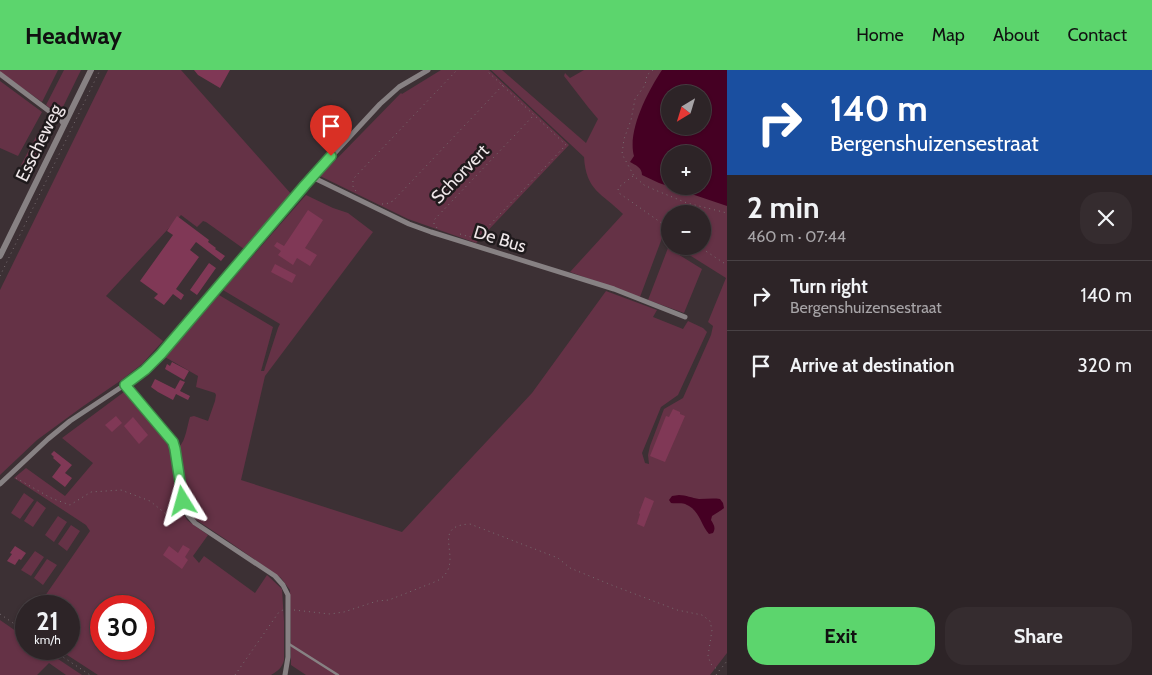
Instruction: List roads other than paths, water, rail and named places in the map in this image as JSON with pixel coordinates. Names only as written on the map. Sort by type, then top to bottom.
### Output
[{"type":"street","name":"Esscheweg","points":[[0,256],[91,70]]},
{"type":"street","points":[[0,484],[70,421],[145,370],[161,354],[312,177],[380,104],[399,87],[428,70]]},
{"type":"street","points":[[0,74],[61,120],[64,125]]},
{"type":"street","name":"De Bus","points":[[312,177],[409,224],[614,289],[685,317]]},
{"type":"street","points":[[125,385],[173,442],[183,501],[188,515],[195,522],[275,576],[283,584],[288,595],[288,664],[285,675]]},
{"type":"lane","points":[[288,644],[338,675]]}]
